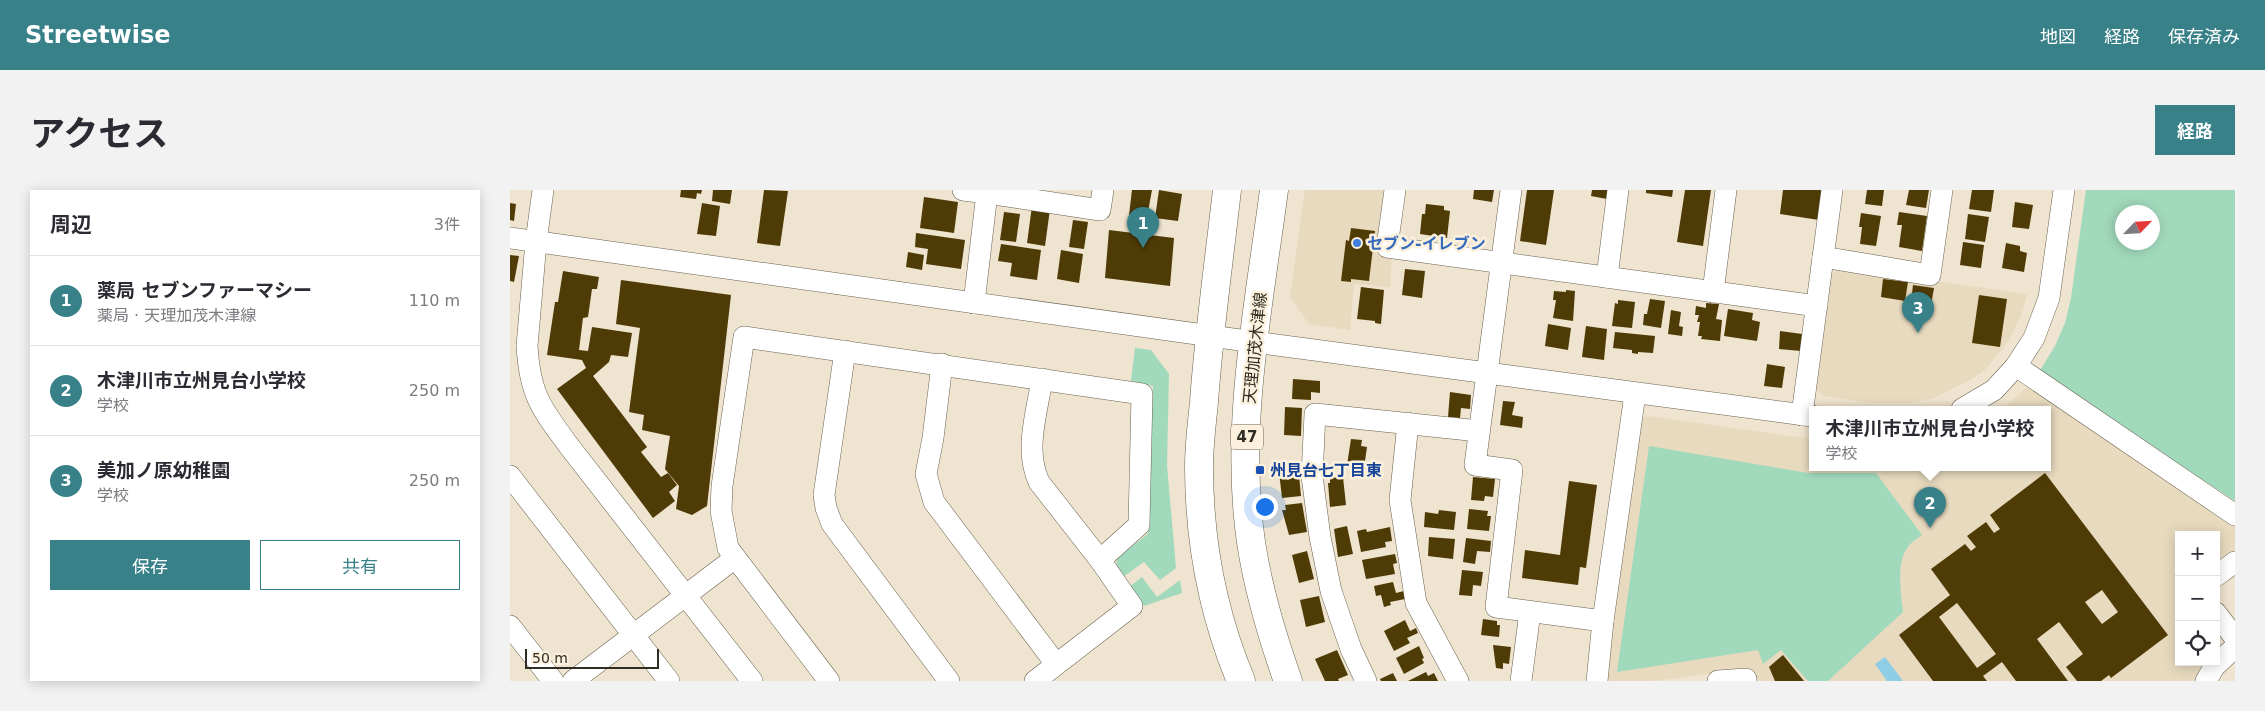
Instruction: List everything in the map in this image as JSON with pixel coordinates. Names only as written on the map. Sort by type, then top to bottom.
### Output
[{"type":"main road","points":[[1227,190],[1210,336],[1199,466],[1208,568],[1223,630],[1241,681]]},
{"type":"main road","name":"天理加茂木津線","points":[[1274,190],[1254,342],[1247,413],[1246,478],[1251,541],[1269,624],[1288,681]]},
{"type":"street","points":[[543,190],[536,242],[527,346],[532,386],[538,400],[569,446],[752,681]]},
{"type":"street","points":[[963,190],[988,192],[1100,210],[1103,190]]},
{"type":"street","points":[[1395,190],[1387,247],[1817,306]]},
{"type":"street","points":[[1511,190],[1475,465],[1512,470],[1496,607],[1603,622]]},
{"type":"street","points":[[1607,277],[1618,190]]},
{"type":"street","points":[[1713,292],[1726,190]]},
{"type":"street","points":[[510,238],[1210,336],[1807,416],[1817,306],[1832,190]]},
{"type":"street","points":[[1823,257],[1930,275],[1942,190]]},
{"type":"street","points":[[1967,406],[1994,390],[2016,366],[2034,338],[2049,298],[2064,190]]},
{"type":"street","points":[[974,303],[988,192]]},
{"type":"street","points":[[828,681],[728,548],[721,511],[722,486],[744,337],[1142,394],[1139,526],[1100,560]]},
{"type":"street","points":[[845,351],[824,495],[826,508],[832,524],[949,681]]},
{"type":"street","points":[[942,364],[933,438],[926,474],[934,502],[1056,664]]},
{"type":"street","points":[[2016,366],[2235,515]]},
{"type":"street","points":[[1035,681],[1132,606],[1100,560],[1038,482],[1033,470],[1031,448],[1042,380]]},
{"type":"street","points":[[1597,681],[1603,622],[1635,394]]},
{"type":"street","points":[[1366,681],[1351,649],[1331,590],[1320,537],[1312,476],[1315,414],[1479,431]]},
{"type":"street","points":[[1408,423],[1400,500],[1416,603],[1458,681]]},
{"type":"street","points":[[510,476],[669,681]]},
{"type":"street","points":[[573,681],[735,558]]},
{"type":"street","points":[[2220,573],[2235,562]]},
{"type":"street","points":[[1521,681],[1530,612]]},
{"type":"street","points":[[2220,618],[2235,638]]},
{"type":"street","points":[[510,626],[553,681]]},
{"type":"street","points":[[2206,681],[2214,666],[2235,646]]},
{"type":"street","points":[[1718,681],[1746,679],[1746,681]]},
{"type":"shaded area","points":[[1305,190],[1386,190],[1377,254],[1392,257],[1390,287],[1354,284],[1350,330],[1309,324],[1290,297]]},
{"type":"shaded area","points":[[1840,268],[2027,294],[2022,313],[2009,340],[1985,370],[1970,380],[1934,398],[1909,403],[1872,403],[1823,396],[1815,388],[1831,275]]},
{"type":"shaded area","points":[[2031,383],[2235,520],[2235,555],[2220,566],[2220,531],[2175,531],[2175,666],[2209,666],[2199,681],[1755,681],[1751,668],[1654,681],[1604,681],[1639,422],[1644,417],[1648,416],[1809,439],[1809,471],[2051,471],[2051,406],[2006,406]]},
{"type":"green space","points":[[2086,190],[2235,190],[2235,501],[2039,372],[2055,346],[2065,323],[2071,298]]},
{"type":"green space","points":[[1135,348],[1151,350],[1169,374],[1167,465],[1176,568],[1160,580],[1144,562],[1123,577],[1116,569],[1117,558],[1148,534],[1146,480],[1153,386],[1131,381]]},
{"type":"green space","points":[[1649,446],[1808,473],[1876,473],[1922,535],[1908,546],[1901,563],[1900,580],[1903,612],[1828,681],[1808,681],[1781,650],[1763,664],[1758,650],[1617,672]]},
{"type":"green space","points":[[1142,577],[1157,597],[1180,580],[1182,593],[1144,606],[1129,587]]},
{"type":"water","points":[[1885,657],[1903,681],[1887,681],[1875,664]]},
{"type":"building","points":[[681,190],[702,190],[701,194],[697,193],[696,199],[680,197]]},
{"type":"building","points":[[713,190],[732,190],[730,204],[712,201]]},
{"type":"building","points":[[764,190],[788,191],[780,246],[757,243]]},
{"type":"building","points":[[1132,190],[1152,190],[1147,217],[1129,215]]},
{"type":"building","points":[[1159,190],[1182,194],[1178,221],[1155,218]]},
{"type":"building","points":[[1474,190],[1494,190],[1492,202],[1473,199]]},
{"type":"building","points":[[1527,190],[1554,190],[1546,245],[1520,241]]},
{"type":"building","points":[[1592,190],[1608,190],[1607,199],[1591,196]]},
{"type":"building","points":[[1646,190],[1673,190],[1672,197],[1646,193]]},
{"type":"building","points":[[1685,190],[1711,190],[1703,246],[1677,242]]},
{"type":"building","points":[[1783,190],[1823,190],[1819,220],[1780,214]]},
{"type":"building","points":[[1867,190],[1884,190],[1882,206],[1865,204]]},
{"type":"building","points":[[1909,190],[1929,190],[1926,208],[1906,205]]},
{"type":"building","points":[[1972,190],[1994,190],[1991,212],[1969,209]]},
{"type":"building","points":[[924,197],[958,202],[954,233],[920,228]]},
{"type":"building","points":[[2015,202],[2033,205],[2029,229],[2012,227]]},
{"type":"building","points":[[510,203],[516,204],[514,221],[510,220]]},
{"type":"building","points":[[702,203],[720,206],[716,236],[697,234]]},
{"type":"building","points":[[1426,204],[1444,206],[1444,210],[1450,211],[1447,238],[1420,234],[1422,214],[1425,214]]},
{"type":"building","points":[[1032,206],[1050,209],[1045,246],[1027,243]]},
{"type":"building","points":[[1004,212],[1020,214],[1016,242],[1000,240]]},
{"type":"building","points":[[1899,212],[1927,216],[1922,251],[1899,247],[1902,225],[1897,225]]},
{"type":"building","points":[[1861,213],[1881,216],[1876,246],[1860,244],[1862,227],[1859,227]]},
{"type":"building","points":[[1968,214],[1989,217],[1985,242],[1965,239]]},
{"type":"building","points":[[1073,220],[1088,222],[1084,249],[1069,247]]},
{"type":"building","points":[[1351,228],[1375,231],[1369,281],[1351,279],[1351,282],[1341,281],[1346,240],[1349,241]]},
{"type":"building","points":[[1109,230],[1174,238],[1170,286],[1105,278]]},
{"type":"building","points":[[916,233],[965,240],[961,269],[926,264],[928,249],[915,247]]},
{"type":"building","points":[[1963,242],[1984,245],[1981,268],[1960,265]]},
{"type":"building","points":[[2006,243],[2020,246],[2020,251],[2027,253],[2024,272],[2002,268]]},
{"type":"building","points":[[1001,244],[1041,250],[1037,280],[1010,276],[1012,263],[998,261]]},
{"type":"building","points":[[1061,250],[1083,254],[1079,283],[1057,279]]},
{"type":"building","points":[[908,252],[924,255],[922,270],[906,267]]},
{"type":"building","points":[[510,255],[519,256],[514,282],[510,281]]},
{"type":"building","points":[[1405,269],[1425,271],[1422,298],[1402,295]]},
{"type":"building","points":[[563,271],[599,277],[597,289],[592,289],[588,317],[583,318],[579,350],[588,351],[592,327],[632,333],[628,357],[611,355],[609,362],[593,376],[647,447],[641,452],[661,477],[668,473],[677,485],[669,492],[675,501],[653,518],[557,389],[586,368],[582,360],[547,355],[555,302],[558,302]]},
{"type":"building","points":[[1883,279],[1908,282],[1905,301],[1881,297]]},
{"type":"building","points":[[621,280],[731,295],[707,506],[692,515],[676,509],[679,486],[665,469],[670,436],[642,430],[644,415],[629,412],[640,328],[616,324]]},
{"type":"building","points":[[1913,285],[1934,288],[1931,305],[1911,302]]},
{"type":"building","points":[[1361,287],[1384,290],[1381,324],[1375,323],[1375,321],[1357,319]]},
{"type":"building","points":[[1566,290],[1575,291],[1573,321],[1553,318],[1556,300],[1553,300],[1554,291],[1566,292]]},
{"type":"building","points":[[1979,295],[2007,299],[2000,347],[1972,343]]},
{"type":"building","points":[[1650,299],[1665,301],[1661,328],[1643,325],[1644,314],[1647,314]]},
{"type":"building","points":[[1618,300],[1635,302],[1632,328],[1612,326],[1615,303],[1618,304]]},
{"type":"building","points":[[1706,303],[1719,304],[1716,319],[1722,320],[1720,341],[1701,339],[1702,336],[1698,336],[1700,322],[1697,322],[1699,315],[1695,315],[1696,306],[1706,308]]},
{"type":"building","points":[[1728,309],[1753,313],[1752,320],[1760,322],[1757,341],[1724,336]]},
{"type":"building","points":[[1671,310],[1681,312],[1679,326],[1683,327],[1682,336],[1668,334]]},
{"type":"building","points":[[1548,324],[1571,328],[1568,350],[1545,346]]},
{"type":"building","points":[[1586,326],[1607,329],[1604,360],[1582,357]]},
{"type":"building","points":[[1780,331],[1802,334],[1801,351],[1779,349]]},
{"type":"building","points":[[1615,332],[1655,336],[1653,353],[1638,352],[1638,354],[1632,353],[1632,350],[1613,348]]},
{"type":"building","points":[[1767,364],[1785,367],[1782,388],[1764,386]]},
{"type":"building","points":[[1293,379],[1320,381],[1320,393],[1311,392],[1311,400],[1292,399]]},
{"type":"building","points":[[1450,392],[1471,395],[1470,409],[1461,408],[1460,418],[1448,417]]},
{"type":"building","points":[[1503,401],[1515,402],[1512,415],[1523,417],[1522,428],[1500,425]]},
{"type":"building","points":[[1285,407],[1302,408],[1301,436],[1284,435]]},
{"type":"building","points":[[1351,439],[1362,440],[1361,446],[1367,447],[1364,468],[1347,465]]},
{"type":"building","points":[[1289,462],[1291,476],[1299,475],[1301,496],[1282,498],[1278,463]]},
{"type":"building","points":[[2045,473],[2168,635],[2111,678],[2109,675],[2101,681],[2077,681],[2066,667],[2083,654],[2059,622],[2037,639],[2068,681],[2016,681],[2002,662],[1983,676],[1987,681],[1933,681],[1899,635],[1950,595],[1931,569],[1965,544],[1971,551],[1976,547],[1967,536],[1986,522],[1994,533],[2000,529],[1990,515]],"holes":[[[2102,590],[2118,612],[2102,624],[2085,602]],[[1957,603],[1996,654],[1977,668],[1939,617]]]},
{"type":"building","points":[[1343,477],[1346,505],[1330,507],[1328,483],[1330,483],[1330,478]]},
{"type":"building","points":[[1473,477],[1495,479],[1493,497],[1485,496],[1484,501],[1471,500]]},
{"type":"building","points":[[1569,481],[1597,485],[1586,568],[1580,567],[1578,585],[1522,578],[1525,550],[1560,555]]},
{"type":"building","points":[[1302,503],[1307,532],[1289,535],[1282,510],[1286,510],[1285,505]]},
{"type":"building","points":[[1469,509],[1488,511],[1487,516],[1491,516],[1489,531],[1467,529]]},
{"type":"building","points":[[1439,510],[1456,512],[1454,530],[1424,527],[1425,512],[1438,514]]},
{"type":"building","points":[[1347,526],[1353,554],[1338,557],[1334,529]]},
{"type":"building","points":[[1390,527],[1392,541],[1385,542],[1386,547],[1361,552],[1357,531],[1366,529],[1367,532]]},
{"type":"building","points":[[1429,537],[1455,539],[1453,559],[1428,556]]},
{"type":"building","points":[[1466,538],[1491,541],[1490,552],[1477,551],[1475,564],[1463,562]]},
{"type":"building","points":[[1307,551],[1314,579],[1299,583],[1292,555]]},
{"type":"building","points":[[1395,554],[1397,563],[1393,564],[1395,574],[1366,579],[1362,560]]},
{"type":"building","points":[[1462,570],[1483,572],[1481,586],[1473,585],[1472,596],[1459,595]]},
{"type":"building","points":[[1393,582],[1396,593],[1404,591],[1405,599],[1390,602],[1391,605],[1384,607],[1381,595],[1376,596],[1374,586]]},
{"type":"building","points":[[1319,596],[1325,622],[1306,627],[1300,600]]},
{"type":"building","points":[[1483,619],[1497,621],[1497,625],[1500,625],[1499,637],[1481,635]]},
{"type":"building","points":[[1405,620],[1410,631],[1416,628],[1418,633],[1407,638],[1410,643],[1394,651],[1384,631]]},
{"type":"building","points":[[1493,645],[1511,647],[1509,664],[1503,663],[1503,669],[1496,668]]},
{"type":"building","points":[[1419,646],[1424,663],[1404,674],[1396,658]]},
{"type":"building","points":[[1337,650],[1348,675],[1338,679],[1339,681],[1325,681],[1315,659]]},
{"type":"building","points":[[1783,655],[1804,681],[1775,681],[1769,667]]},
{"type":"building","points":[[1426,672],[1428,676],[1434,673],[1438,681],[1408,681]]},
{"type":"building","points":[[1393,673],[1397,681],[1381,681],[1380,679]]},
{"type":"place","name":"セブン-イレブン","points":[[1357,243]]},
{"type":"place","name":"薬局 セブンファーマシー","points":[[1143,248]]},
{"type":"place","name":"美加ノ原幼稚園","points":[[1918,333]]},
{"type":"place","name":"州見台七丁目東","points":[[1260,470]]},
{"type":"place","name":"木津川市立州見台小学校","points":[[1930,528]]}]
